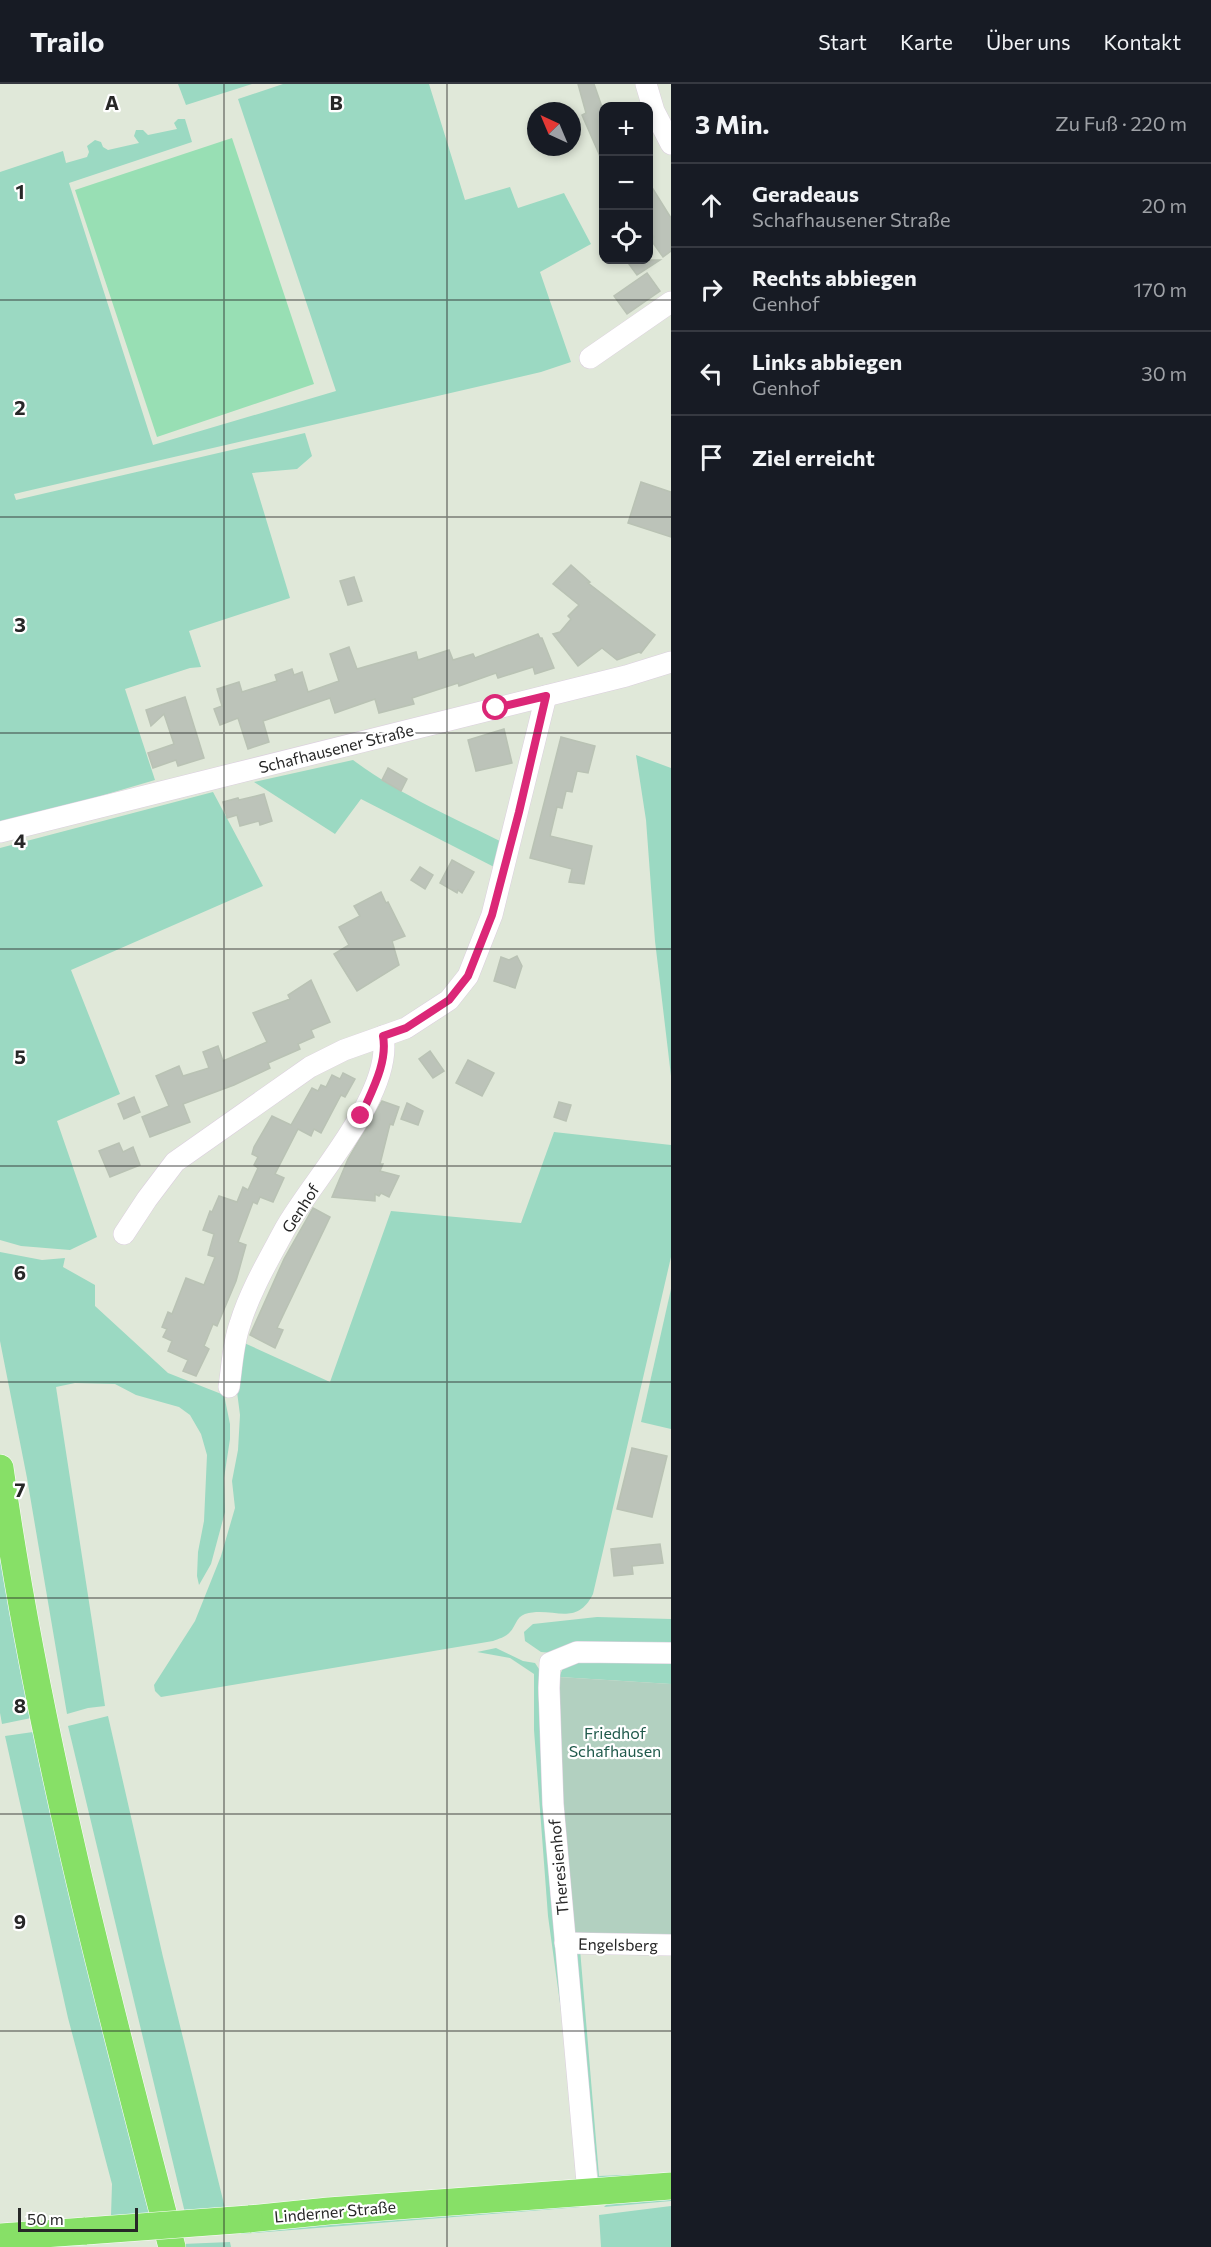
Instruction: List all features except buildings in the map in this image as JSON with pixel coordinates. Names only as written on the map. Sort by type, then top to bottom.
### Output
[{"type":"main road","points":[[0,1468],[51,1753],[116,2035],[172,2247]]},
{"type":"main road","name":"Linderner Straße","points":[[0,2237],[671,2186]]},
{"type":"street","points":[[646,84],[654,111],[671,144]]},
{"type":"street","points":[[590,358],[671,302]]},
{"type":"street","name":"Schafhausener Straße","points":[[0,832],[546,696],[671,662]]},
{"type":"street","points":[[124,1233],[175,1162],[310,1067],[344,1050],[406,1028],[449,1000],[468,976],[492,915],[546,696]]},
{"type":"street","name":"Genhof","points":[[229,1387],[240,1325],[258,1281],[286,1226],[361,1116],[378,1075],[385,1046],[383,1036]]},
{"type":"street","name":"Theresienhof","points":[[588,2193],[553,1804],[549,1722],[550,1663],[577,1652],[671,1653]]},
{"type":"street","name":"Engelsberg","points":[[565,1943],[671,1945]]},
{"type":"green space","points":[[178,84],[252,84],[186,105]]},
{"type":"green space","points":[[283,84],[429,84],[465,200],[510,187],[518,208],[564,193],[591,244],[540,272],[571,362],[541,372],[14,494],[16,500],[305,433],[312,456],[297,469],[252,473],[290,598],[189,631],[201,667],[190,668],[125,689],[155,780],[63,807],[0,822],[0,172],[63,151],[66,163],[87,157],[89,152],[87,146],[95,140],[101,142],[108,150],[139,143],[134,136],[136,130],[143,130],[148,135],[177,129],[174,123],[178,119],[185,119],[192,142],[69,183],[153,445],[336,391],[238,99]]},
{"type":"green space","points":[[232,138],[314,384],[157,437],[75,190]]},
{"type":"green space","points":[[636,755],[671,768],[671,1076],[655,941],[646,820]]},
{"type":"green space","points":[[353,760],[408,795],[506,844],[498,869],[361,799],[335,834],[254,782]]},
{"type":"green space","points":[[213,792],[263,886],[71,970],[120,1094],[57,1121],[97,1237],[70,1250],[21,1246],[0,1240],[0,848]]},
{"type":"green space","points":[[554,1132],[671,1145],[671,1257],[593,1594],[586,1604],[571,1613],[525,1614],[520,1617],[508,1634],[493,1641],[161,1697],[155,1691],[154,1685],[195,1621],[221,1556],[235,1508],[232,1481],[238,1450],[240,1415],[236,1384],[242,1342],[330,1382],[391,1211],[521,1223]]},
{"type":"green space","points":[[0,1252],[42,1260],[65,1258],[63,1267],[95,1285],[95,1306],[168,1373],[224,1395],[230,1424],[224,1478],[225,1512],[211,1564],[199,1585],[198,1552],[204,1521],[207,1455],[201,1434],[190,1415],[179,1407],[136,1395],[115,1384],[75,1383],[56,1387],[105,1706],[67,1714],[27,1478],[0,1341]]},
{"type":"green space","points":[[671,1289],[671,1429],[641,1422]]},
{"type":"green space","points":[[0,1543],[36,1717],[2,1724],[0,1713]]},
{"type":"green space","points":[[597,1617],[671,1619],[671,1646],[602,1642],[584,1644],[553,1653],[541,1652],[525,1641],[524,1632],[533,1624]]},
{"type":"green space","points":[[496,1648],[523,1661],[535,1663],[541,1672],[538,1691],[566,2047],[548,1916],[534,1730],[534,1674],[510,1658],[477,1652]]},
{"type":"green space","points":[[582,1659],[671,1661],[671,1684],[559,1677],[564,1666]]},
{"type":"green space","name":"Friedhof Schafhausen","points":[[559,1677],[671,1684],[671,1940],[569,1940],[559,1772]]},
{"type":"green space","points":[[108,1716],[163,1957],[225,2208],[186,2217],[68,1726]]},
{"type":"green space","points":[[40,1731],[158,2221],[111,2216],[112,2184],[68,2018],[5,1736]]},
{"type":"green space","points":[[580,1949],[599,2176],[671,2173],[605,2188],[598,2177],[572,1954]]},
{"type":"green space","points":[[671,2196],[671,2201],[604,2207],[610,2201]]},
{"type":"green space","points":[[576,2202],[580,2207],[241,2234],[243,2229]]},
{"type":"green space","points":[[671,2206],[671,2247],[601,2247],[599,2215]]},
{"type":"green space","points":[[230,2242],[231,2247],[183,2247],[182,2244]]},
{"type":"route","points":[[361,1116],[378,1075],[385,1046],[383,1036],[406,1028],[449,1000],[468,976],[492,915],[546,696],[496,708]]}]
